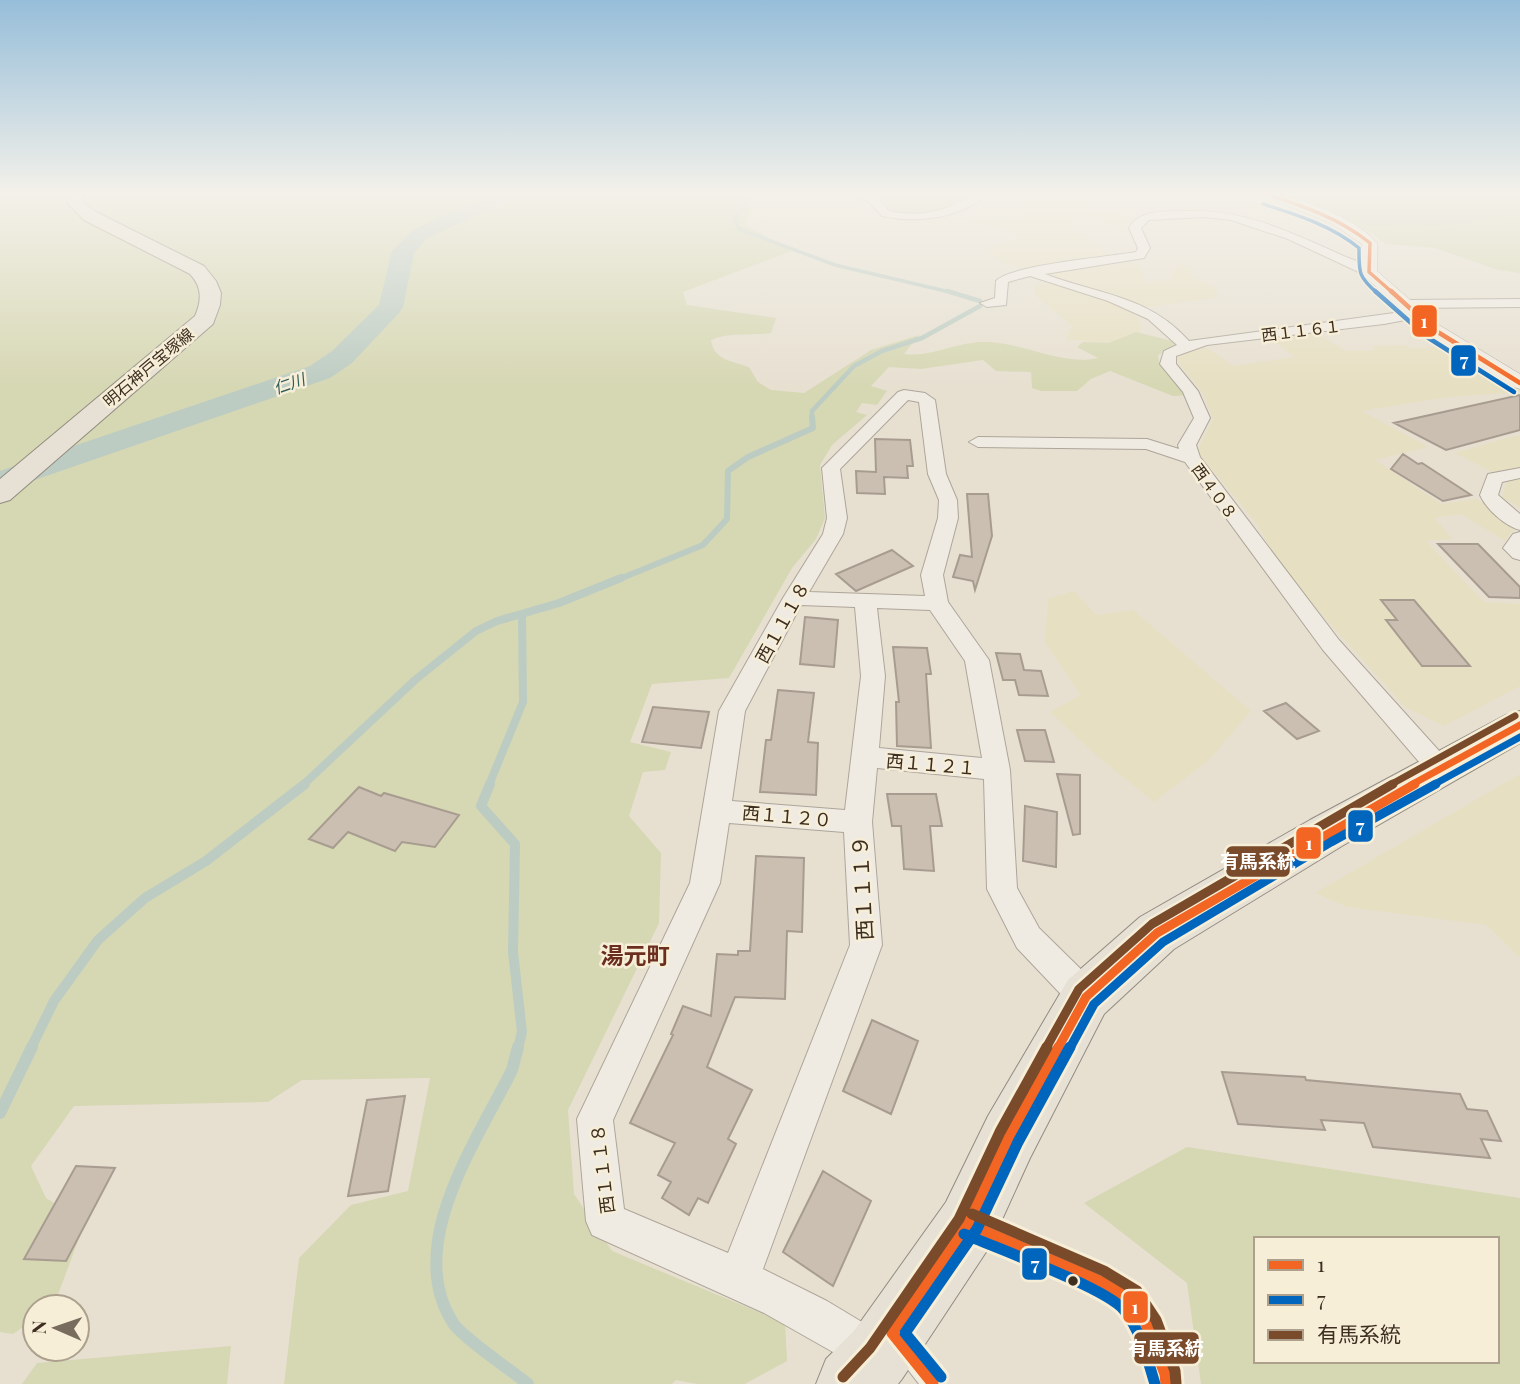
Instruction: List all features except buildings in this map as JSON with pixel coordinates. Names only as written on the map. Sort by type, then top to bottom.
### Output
[{"type":"main road","name":"明石神戸宝塚線","points":[[0,494],[205,318],[212,304],[212,292],[205,278],[197,270],[174,259]]},
{"type":"main road","points":[[889,1364],[968,1224],[1009,1137],[1086,997],[1157,933],[1326,833],[1520,725]]},
{"type":"street","points":[[987,303],[1001,302],[1002,281],[1009,276],[1115,259]]},
{"type":"street","points":[[1338,259],[1369,272],[1455,344],[1520,383]]},
{"type":"street","points":[[1369,259],[1369,272]]},
{"type":"street","points":[[1027,271],[1053,282],[1107,295],[1141,308],[1175,330],[1186,346]]},
{"type":"street","name":"西１１６１","points":[[1186,346],[1207,341],[1384,320],[1411,309],[1520,303]]},
{"type":"street","name":"西４０８","points":[[1186,346],[1169,354],[1168,364],[1191,391],[1202,418],[1187,444],[1191,458],[1331,645],[1441,770]]},
{"type":"street","name":"西１１１８","points":[[889,1364],[847,1335],[739,1279],[606,1222],[595,1119],[705,883],[732,711],[793,598],[832,534],[837,518],[831,468],[904,395],[919,396],[927,400],[937,474],[948,500],[948,518],[932,575],[937,603],[977,660],[998,770],[1003,889],[1028,938],[1086,997]]},
{"type":"street","points":[[978,442],[1139,443],[1191,458]]},
{"type":"street","points":[[1520,474],[1493,478],[1489,495],[1492,502],[1520,524]]},
{"type":"street","points":[[1520,538],[1513,548],[1520,554]]},
{"type":"street","points":[[793,598],[937,603]]},
{"type":"street","name":"西１１１９","points":[[739,1279],[866,945],[858,822],[873,676],[865,601]]},
{"type":"street","name":"西１１２１","points":[[865,757],[998,770]]},
{"type":"street","name":"西１１２０","points":[[717,811],[858,822]]},
{"type":"lane","points":[[968,1224],[1100,1281],[1129,1299],[1146,1324],[1166,1374],[1166,1384]]},
{"type":"shaded area","points":[[997,259],[1102,259],[1021,269]]},
{"type":"shaded area","points":[[1127,259],[1140,265],[1146,282],[1169,279],[1172,276],[1171,271],[1180,264],[1193,268],[1190,276],[1216,287],[1218,298],[1128,309],[1140,320],[1141,331],[1109,343],[1066,339],[1072,326],[1036,296],[1034,285],[1053,280],[1037,272]]},
{"type":"shaded area","points":[[1312,331],[1347,351],[1375,350],[1372,346],[1450,346],[1520,388],[1520,392],[1448,397],[1362,411],[1428,447],[1375,460],[1441,504],[1477,499],[1517,526],[1505,541],[1461,514],[1434,518],[1453,539],[1426,541],[1484,602],[1520,604],[1520,686],[1444,726],[1405,707],[1281,569],[1257,524],[1197,451],[1213,419],[1203,393],[1175,359],[1201,344],[1234,366],[1294,357],[1267,336]]},
{"type":"shaded area","points":[[1520,436],[1520,508],[1502,497],[1507,480],[1455,453]]},
{"type":"shaded area","points":[[1074,591],[1096,615],[1133,610],[1251,711],[1209,760],[1154,802],[1097,756],[1050,712],[1081,695],[1045,643],[1048,599]]},
{"type":"shaded area","points":[[1520,774],[1520,958],[1486,925],[1347,907],[1315,893]]},
{"type":"green space","points":[[0,259],[772,259],[683,292],[687,305],[776,318],[771,333],[725,336],[711,340],[713,347],[720,356],[749,367],[758,382],[771,390],[804,393],[871,350],[919,335],[904,354],[925,354],[990,342],[1085,360],[1098,358],[1077,347],[1083,342],[1109,343],[1136,332],[1180,343],[1158,355],[1159,362],[1191,395],[1173,396],[1110,371],[1091,379],[1077,391],[1041,391],[1032,388],[1031,372],[996,371],[983,360],[921,369],[889,367],[871,386],[887,391],[877,405],[862,403],[856,412],[867,415],[832,445],[820,465],[825,518],[816,539],[792,568],[729,678],[652,684],[630,742],[671,752],[665,770],[643,772],[629,816],[661,853],[659,923],[568,1110],[574,1194],[612,1251],[785,1323],[787,1361],[745,1384],[697,1384],[676,1380],[672,1384],[284,1384],[299,1258],[351,1205],[408,1191],[430,1078],[302,1080],[268,1102],[74,1106],[31,1166],[46,1198],[85,1222],[58,1293],[21,1293],[21,1329],[13,1334],[0,1332]]},
{"type":"green space","points":[[1465,259],[1520,259],[1520,273],[1498,270]]},
{"type":"green space","points":[[1187,1147],[1520,1198],[1520,1384],[1201,1384],[1187,1283],[1084,1203]]},
{"type":"green space","points":[[231,1346],[227,1384],[22,1384],[37,1363],[91,1363],[91,1358]]},
{"type":"waterway","name":"仁川","points":[[0,482],[320,372],[342,357],[391,307],[401,259]]},
{"type":"waterway","points":[[818,259],[952,293]]},
{"type":"waterway","points":[[947,291],[952,293]]},
{"type":"waterway","points":[[952,293],[980,301]]},
{"type":"waterway","points":[[812,417],[812,411],[854,366],[882,351],[922,338],[980,306]]},
{"type":"waterway","points":[[617,580],[703,545],[727,519],[728,471],[748,457],[813,428],[812,417]]},
{"type":"waterway","points":[[303,785],[415,680],[476,631],[497,621],[559,603],[621,578]]},
{"type":"waterway","points":[[489,785],[523,702],[522,615]]},
{"type":"waterway","points":[[31,1048],[54,1001],[98,940],[145,898],[206,861],[305,784]]},
{"type":"waterway","points":[[490,784],[481,806],[515,844],[513,952],[522,1032],[518,1048]]},
{"type":"waterway","points":[[0,1113],[32,1047]]},
{"type":"waterway","points":[[518,1047],[512,1070],[451,1194],[440,1227],[436,1261],[440,1293],[453,1323],[476,1345],[528,1384]]},
{"type":"transit line","name":"7","points":[[1359,259],[1362,280],[1427,337],[1514,392]]},
{"type":"transit line","name":"1","points":[[1369,259],[1369,272],[1433,329],[1520,383]]},
{"type":"transit line","name":"有馬系統","points":[[843,1377],[870,1348],[959,1219],[1000,1132],[1079,989],[1152,924],[1321,824],[1515,716]]},
{"type":"transit line","name":"1","points":[[933,1384],[892,1333],[968,1224],[1009,1137],[1086,997],[1157,933],[1326,833],[1520,725]]},
{"type":"transit line","name":"7","points":[[941,1377],[905,1333],[977,1229],[1018,1142],[1094,1004],[1163,942],[1331,842],[1520,737]]},
{"type":"transit line","name":"有馬系統","points":[[972,1214],[1104,1271],[1137,1291],[1156,1320],[1175,1371],[1176,1383]]},
{"type":"transit line","name":"1","points":[[968,1224],[1100,1281],[1130,1299],[1146,1324],[1165,1374],[1166,1384]]},
{"type":"transit line","name":"7","points":[[964,1234],[1095,1290],[1122,1307],[1137,1329],[1155,1384]]},
{"type":"district","name":"湯元町","points":[[635,954]]}]
